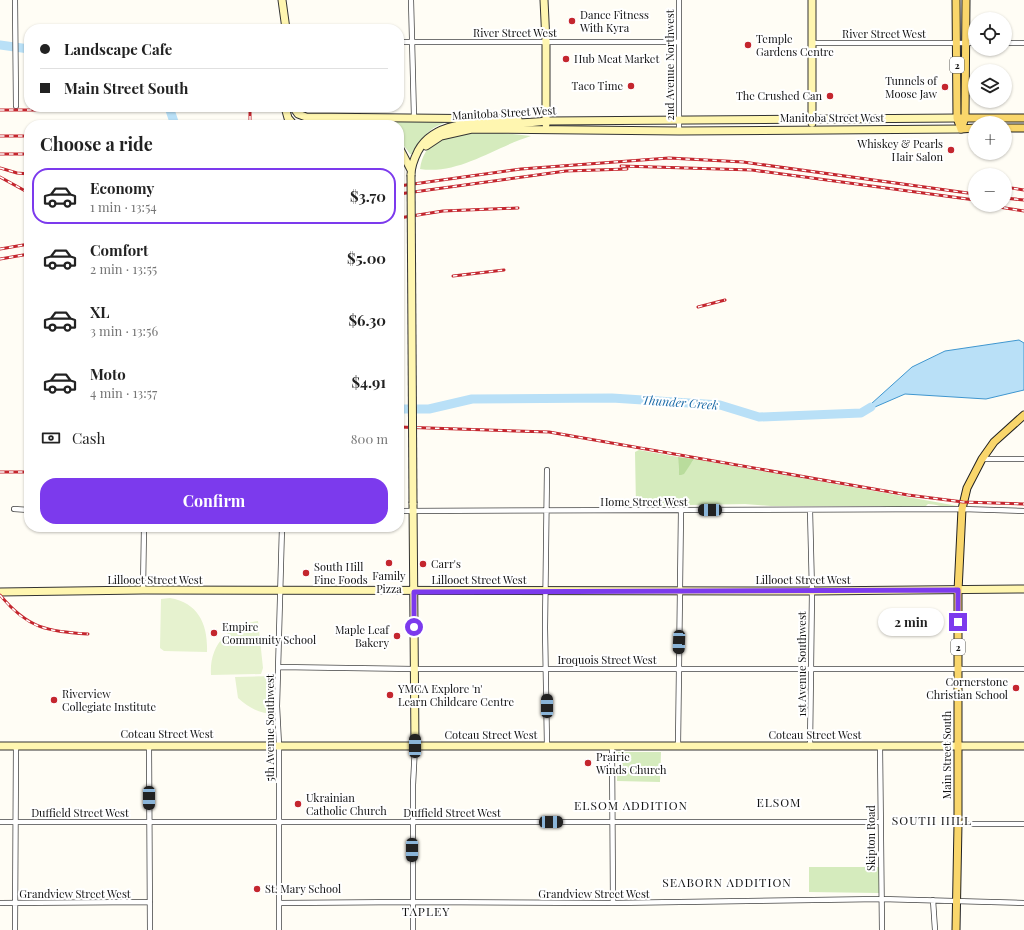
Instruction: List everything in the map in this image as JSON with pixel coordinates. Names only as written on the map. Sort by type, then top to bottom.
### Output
[{"type":"main road","name":"2","points":[[956,0],[957,118],[961,129]]},
{"type":"main road","name":"2","points":[[961,129],[965,118],[966,0]]},
{"type":"main road","points":[[957,118],[1024,118]]},
{"type":"main road","points":[[961,129],[968,128]]},
{"type":"main road","points":[[1012,128],[1024,128]]},
{"type":"main road","name":"Main Street South","points":[[956,900],[958,824],[958,590],[962,509],[967,488],[982,459],[994,442],[1024,415]]},
{"type":"main road","name":"2","points":[[956,900],[956,930]]},
{"type":"street","points":[[15,0],[16,106]]},
{"type":"street","points":[[282,0],[285,24]]},
{"type":"street","points":[[411,0],[414,117]]},
{"type":"street","points":[[544,0],[546,42],[546,130]]},
{"type":"street","name":"2nd Avenue Northwest","points":[[679,0],[679,131]]},
{"type":"street","points":[[812,0],[812,129]]},
{"type":"street","name":"River Street West","points":[[404,42],[680,42]]},
{"type":"street","name":"River Street West","points":[[812,43],[966,43]]},
{"type":"street","points":[[1012,43],[1024,43]]},
{"type":"street","points":[[296,112],[303,116],[336,118],[414,117],[534,119],[546,121]]},
{"type":"street","points":[[330,120],[336,118]]},
{"type":"street","name":"Manitoba Street West","points":[[411,173],[421,146],[430,136],[443,128],[478,124],[534,123],[546,121],[957,118]]},
{"type":"street","name":"Manitoba Street West","points":[[411,173],[427,145],[435,139],[447,134],[472,129],[679,131],[961,129]]},
{"type":"street","points":[[404,158],[411,173],[415,746],[412,822],[413,930]]},
{"type":"street","points":[[982,459],[1024,459]]},
{"type":"street","points":[[547,470],[547,746]]},
{"type":"street","name":"Home Street West","points":[[404,510],[414,507],[547,511],[962,509],[1024,511]]},
{"type":"street","points":[[14,510],[24,510]]},
{"type":"street","points":[[678,746],[681,510]]},
{"type":"street","name":"1st Avenue Southwest","points":[[810,510],[812,591],[810,747]]},
{"type":"street","points":[[143,590],[144,532]]},
{"type":"street","name":"5th Avenue Southwest","points":[[279,930],[280,822],[277,706],[282,532]]},
{"type":"street","name":"Lillooet Street West","points":[[0,592],[143,590],[414,592],[1024,589]]},
{"type":"street","name":"Iroquois Street West","points":[[279,667],[414,669],[1024,669]]},
{"type":"street","name":"Coteau Street West","points":[[0,746],[1024,746]]},
{"type":"street","points":[[15,930],[16,746]]},
{"type":"street","points":[[149,746],[150,930]]},
{"type":"street","points":[[612,746],[613,903]]},
{"type":"street","name":"Skipton Road","points":[[880,746],[882,930]]},
{"type":"street","name":"Duffield Street West","points":[[0,822],[880,822]]},
{"type":"street","points":[[958,824],[1024,824]]},
{"type":"street","name":"Grandview Street West","points":[[280,903],[613,903],[881,900],[956,900],[1024,903]]},
{"type":"street","points":[[933,900],[935,930]]},
{"type":"street","name":"Grandview Street West","points":[[0,903],[150,902]]},
{"type":"green space","points":[[459,119],[436,126],[422,139],[413,154],[410,154],[404,146],[404,120],[345,120]]},
{"type":"green space","points":[[462,133],[502,133],[531,136],[463,164],[434,170],[420,169],[425,153],[429,148],[440,140]]},
{"type":"green space","points":[[639,450],[678,457],[679,475],[694,459],[958,506],[947,507],[928,504],[925,507],[771,506],[745,504],[636,506],[635,452]]},
{"type":"green space","points":[[678,457],[694,459],[684,474],[681,475],[679,475]]},
{"type":"green space","points":[[170,598],[188,605],[195,610],[200,617],[206,633],[207,652],[164,651],[160,648],[161,599]]},
{"type":"green space","points":[[258,621],[263,668],[261,674],[211,675],[213,654],[217,645],[223,638],[238,627]]},
{"type":"green space","points":[[269,676],[273,678],[275,714],[255,710],[238,698],[235,677]]},
{"type":"green space","points":[[618,752],[661,752],[660,782],[617,781]]},
{"type":"green space","points":[[809,867],[880,867],[879,893],[809,892]]},
{"type":"water","points":[[1019,340],[1024,343],[1024,390],[986,399],[905,394],[861,413],[912,367],[945,351]]},
{"type":"waterway","name":"Thunder Creek","points":[[0,45],[24,48]]},
{"type":"waterway","name":"Thunder Creek","points":[[171,112],[173,120]]},
{"type":"waterway","name":"Thunder Creek","points":[[404,409],[429,409],[472,399],[612,398],[720,405],[759,417],[861,413],[871,407]]},
{"type":"railway","points":[[0,110],[24,110]]},
{"type":"railway","points":[[250,112],[250,120]]},
{"type":"railway","points":[[0,136],[24,136]]},
{"type":"railway","points":[[0,154],[24,154]]},
{"type":"railway","points":[[404,185],[521,169],[669,158],[743,162],[968,193]]},
{"type":"railway","points":[[621,166],[752,170],[968,199]]},
{"type":"railway","points":[[0,168],[24,174]]},
{"type":"railway","points":[[404,193],[566,171],[627,169]]},
{"type":"railway","points":[[0,177],[24,190]]},
{"type":"railway","points":[[1012,188],[1024,190]]},
{"type":"railway","points":[[1012,199],[1024,200]]},
{"type":"railway","points":[[404,217],[443,211],[518,208]]},
{"type":"railway","points":[[1012,209],[1024,211]]},
{"type":"railway","points":[[0,249],[24,245]]},
{"type":"railway","points":[[0,259],[24,255]]},
{"type":"railway","points":[[453,276],[504,270]]},
{"type":"railway","points":[[698,307],[725,300]]},
{"type":"railway","points":[[404,427],[549,432],[908,495],[963,502],[1024,504]]},
{"type":"railway","points":[[0,472],[24,472]]},
{"type":"railway","points":[[0,595],[20,615],[39,626],[61,631],[88,634]]},
{"type":"place","name":"Dance Fitness With Kyra","points":[[572,21]]},
{"type":"place","name":"Temple Gardens Centre","points":[[748,45]]},
{"type":"place","name":"Hub Meat Market","points":[[566,59]]},
{"type":"place","name":"Taco Time","points":[[631,86]]},
{"type":"place","name":"Tunnels of Moose Jaw","points":[[945,87]]},
{"type":"place","name":"The Crushed Can","points":[[830,96]]},
{"type":"place","name":"Whiskey & Pearls Hair Salon","points":[[951,150]]},
{"type":"place","name":"Family Pizza","points":[[389,563]]},
{"type":"place","name":"Carr's","points":[[423,564]]},
{"type":"place","name":"South Hill Fine Foods","points":[[306,573]]},
{"type":"place","name":"Empire Community School","points":[[214,633]]},
{"type":"place","name":"Maple Leaf Bakery","points":[[397,636]]},
{"type":"place","name":"Cornerstone Christian School","points":[[1016,688]]},
{"type":"place","name":"YMCA Explore 'n' Learn Childcare Centre","points":[[390,695]]},
{"type":"place","name":"Riverview Collegiate Institute","points":[[54,700]]},
{"type":"place","name":"Prairie Winds Church","points":[[588,763]]},
{"type":"place","name":"Ukrainian Catholic Church","points":[[298,804]]},
{"type":"place","name":"St. Mary School","points":[[257,889]]},
{"type":"district","name":"ELSOM","points":[[779,803]]},
{"type":"district","name":"ELSOM ADDITION","points":[[631,806]]},
{"type":"district","name":"SOUTH HILL","points":[[932,821]]},
{"type":"district","name":"SEABORN ADDITION","points":[[727,883]]},
{"type":"district","name":"TAPLEY","points":[[426,912]]},
{"type":"route","points":[[414,627],[414,592],[958,590],[958,622]]}]
